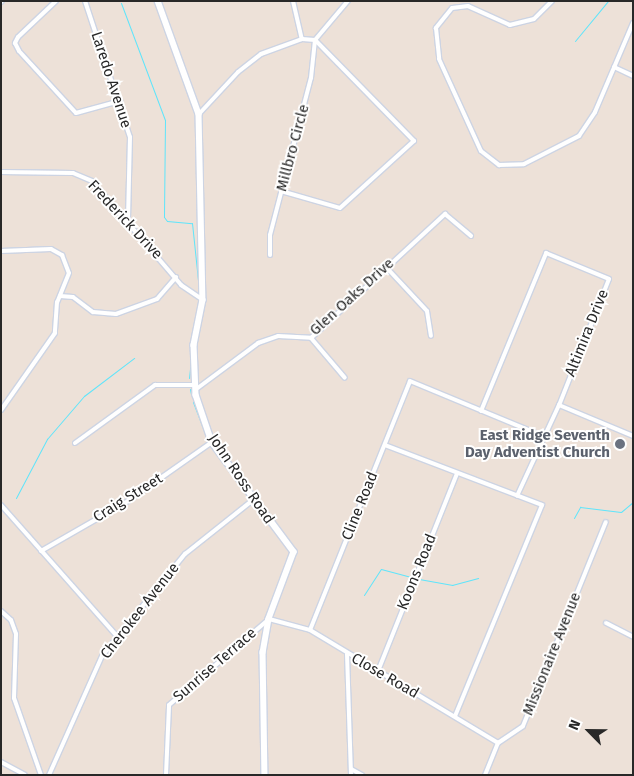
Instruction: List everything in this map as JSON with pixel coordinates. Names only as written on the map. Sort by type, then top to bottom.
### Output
[{"type":"street","points":[[56,1],[18,37],[15,43],[19,51],[76,113],[120,101]]},
{"type":"street","name":"Laredo Avenue","points":[[85,1],[120,101],[130,138],[128,219]]},
{"type":"street","name":"John Ross Road","points":[[158,1],[199,114],[203,300],[194,345],[195,387],[212,442],[253,500],[294,552],[269,619],[263,652],[265,775]]},
{"type":"street","points":[[293,1],[302,39]]},
{"type":"street","points":[[315,40],[348,1]]},
{"type":"street","points":[[552,1],[534,20],[510,25],[469,4],[444,13],[436,28],[435,46],[481,151],[498,165],[509,168],[524,164],[579,136],[595,112],[633,22]]},
{"type":"street","points":[[199,114],[251,61],[302,39],[315,40],[414,141],[340,208],[281,191]]},
{"type":"street","name":"Millbro Circle","points":[[270,255],[270,235],[311,78],[315,40]]},
{"type":"street","points":[[614,67],[633,76]]},
{"type":"street","name":"Frederick Drive","points":[[1,172],[84,177],[128,219],[176,277],[203,300]]},
{"type":"street","name":"Glen Oaks Drive","points":[[195,387],[258,343],[278,336],[311,338],[445,214],[471,236]]},
{"type":"street","points":[[1,251],[26,247],[51,249],[62,255],[69,273],[60,296],[55,333],[1,410]]},
{"type":"street","name":"Altimira Drive","points":[[481,411],[546,253],[609,279],[559,405],[517,496]]},
{"type":"street","points":[[386,268],[427,311],[431,336]]},
{"type":"street","points":[[60,296],[72,297],[93,312],[116,314],[157,299],[176,277]]},
{"type":"street","points":[[311,338],[345,378]]},
{"type":"street","name":"Cline Road","points":[[310,630],[410,381],[481,411]]},
{"type":"street","points":[[76,444],[155,385],[195,387]]},
{"type":"street","points":[[559,405],[633,436]]},
{"type":"street","points":[[481,411],[545,437]]},
{"type":"street","name":"Craig Street","points":[[41,552],[128,501],[212,442]]},
{"type":"street","points":[[385,445],[542,505],[455,716]]},
{"type":"street","name":"Koons Road","points":[[378,671],[457,473]]},
{"type":"street","name":"Cherokee Avenue","points":[[49,775],[95,669],[117,636],[185,554],[253,500]]},
{"type":"street","points":[[1,505],[117,636]]},
{"type":"street","name":"Missionaire Avenue","points":[[498,743],[524,726],[606,522]]},
{"type":"street","points":[[1,611],[11,620],[16,634],[14,698],[41,775]]},
{"type":"street","name":"Close Road","points":[[269,619],[310,630],[498,743]]},
{"type":"street","name":"Sunrise Terrace","points":[[166,775],[169,705],[269,619]]},
{"type":"street","points":[[606,623],[633,637]]},
{"type":"street","points":[[348,654],[351,775]]},
{"type":"street","points":[[485,775],[498,743]]},
{"type":"street","points":[[1,762],[25,775]]},
{"type":"street","points":[[351,768],[362,775]]},
{"type":"waterway","points":[[575,41],[608,1]]},
{"type":"waterway","points":[[121,3],[165,120],[164,217],[167,221],[192,223],[199,290]]},
{"type":"waterway","points":[[189,378],[196,315]]},
{"type":"waterway","points":[[16,498],[47,439],[84,396],[134,358]]},
{"type":"waterway","points":[[190,389],[191,394]]},
{"type":"waterway","points":[[193,402],[207,438]]},
{"type":"waterway","points":[[574,518],[580,507],[621,512],[633,502]]},
{"type":"waterway","points":[[364,595],[381,569],[411,577]]},
{"type":"waterway","points":[[419,579],[452,585],[478,578]]},
{"type":"place","name":"East Ridge Seventh Day Adventist Church","points":[[620,444]]}]
